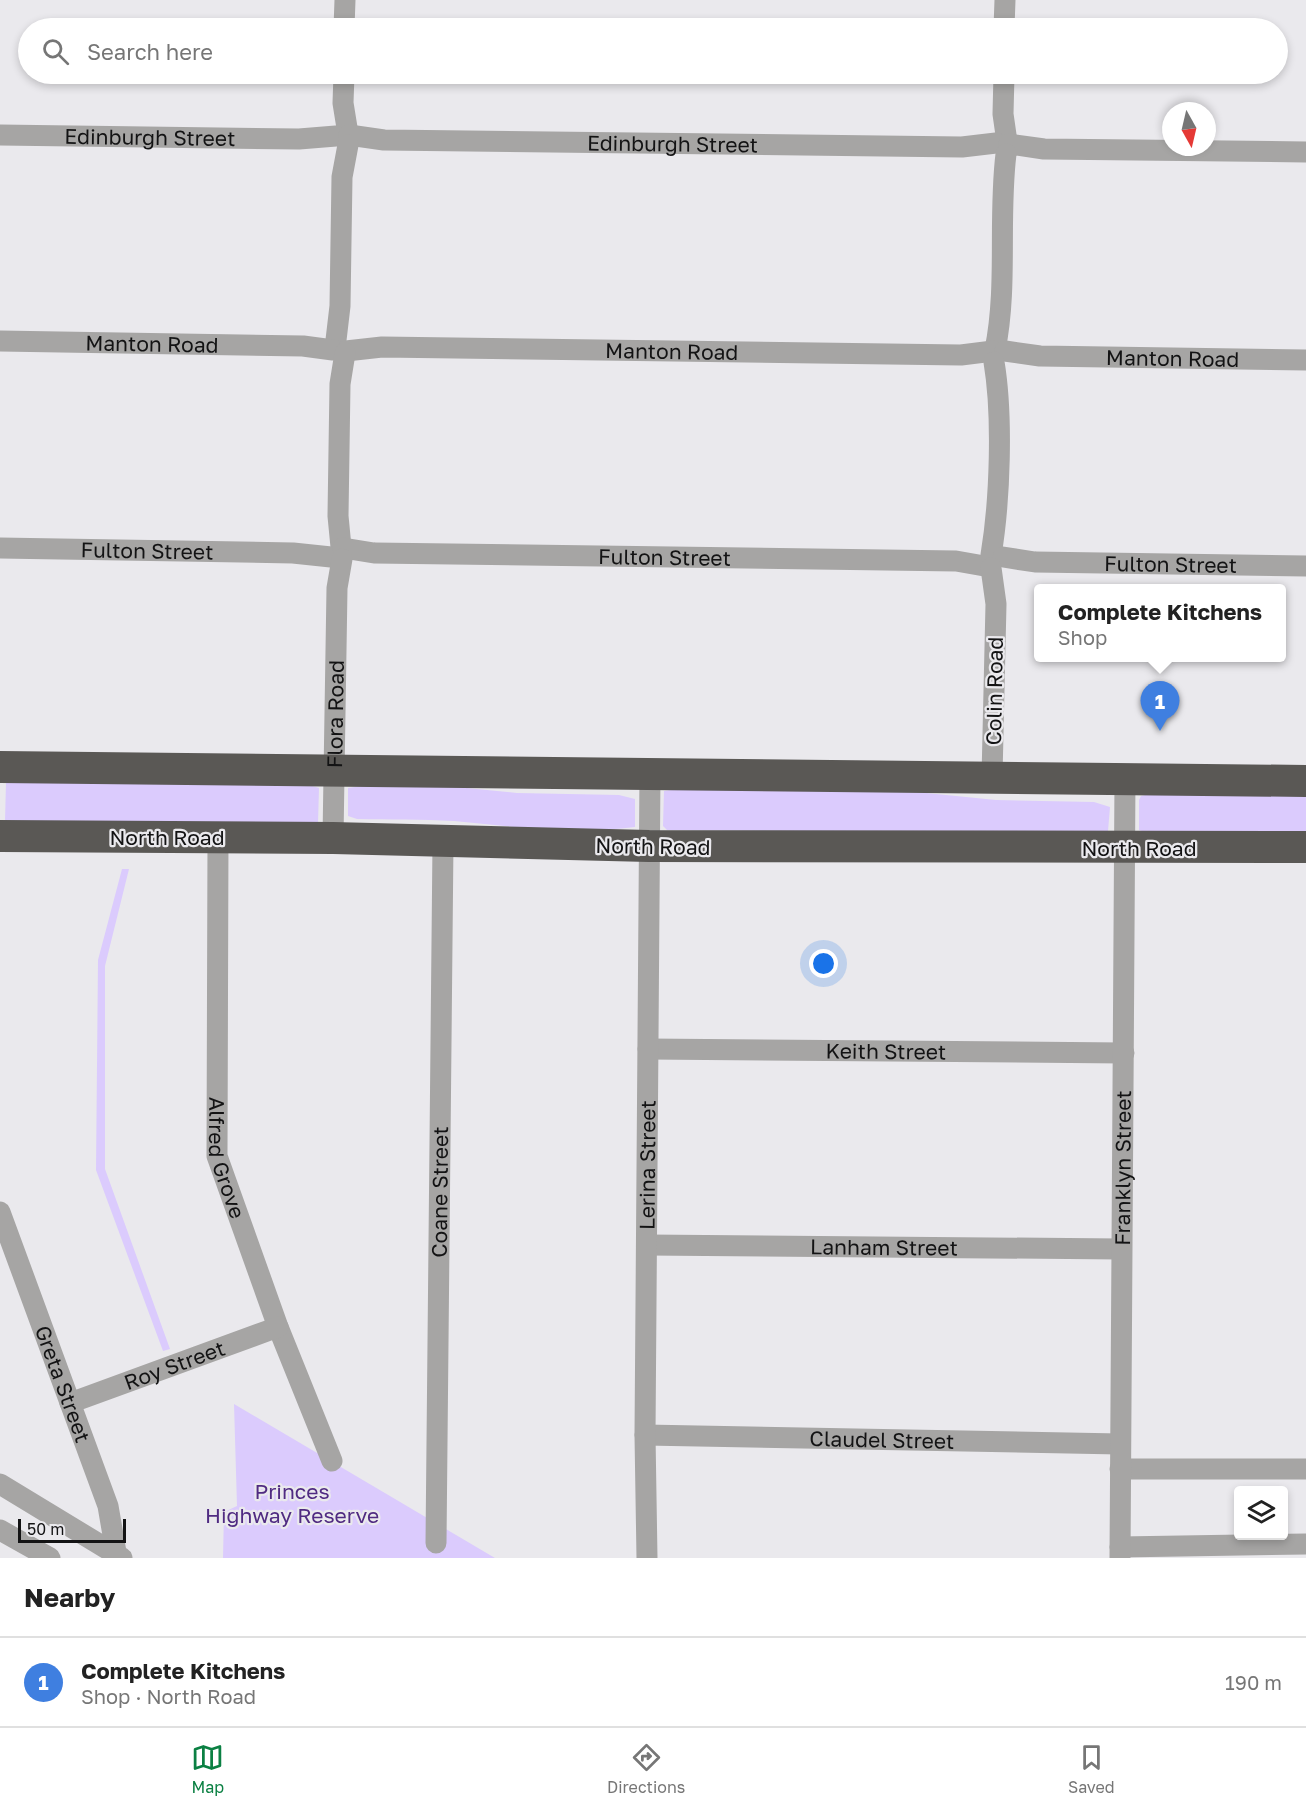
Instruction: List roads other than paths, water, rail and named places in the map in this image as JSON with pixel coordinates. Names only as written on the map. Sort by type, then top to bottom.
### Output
[{"type":"highway","points":[[0,767],[650,772],[1306,781]]},
{"type":"highway","name":"North Road","points":[[0,836],[333,838],[649,846],[1306,848]]},
{"type":"street","points":[[345,0],[345,18]]},
{"type":"street","points":[[1004,18],[1005,0]]},
{"type":"street","name":"Flora Road","points":[[333,838],[344,84]]},
{"type":"street","name":"Colin Road","points":[[992,777],[1004,84]]},
{"type":"street","name":"Edinburgh Street","points":[[0,135],[1306,153]]},
{"type":"street","name":"Manton Road","points":[[0,341],[1306,360]]},
{"type":"street","name":"Fulton Street","points":[[0,548],[1306,566]]},
{"type":"street","name":"Lerina Street","points":[[647,1558],[645,1435],[650,772]]},
{"type":"street","name":"Franklyn Street","points":[[1120,1552],[1120,1249],[1124,1053],[1125,778]]},
{"type":"street","name":"Alfred Grove","points":[[218,837],[217,1156],[278,1327],[332,1461]]},
{"type":"street","name":"Coane Street","points":[[436,1543],[443,842]]},
{"type":"street","name":"Keith Street","points":[[648,1049],[1124,1053]]},
{"type":"street","name":"Greta Street","points":[[0,1212],[108,1506],[119,1557]]},
{"type":"street","name":"Lanham Street","points":[[648,1245],[1120,1249]]},
{"type":"street","name":"Roy Street","points":[[70,1403],[278,1327]]},
{"type":"street","name":"Claudel Street","points":[[645,1435],[1120,1444]]},
{"type":"street","points":[[1120,1469],[1306,1469]]},
{"type":"street","points":[[0,1484],[119,1557]]},
{"type":"street","points":[[0,1530],[51,1558]]},
{"type":"street","points":[[1120,1552],[1306,1544]]},
{"type":"place","name":"Complete Kitchens","points":[[1160,731]]},
{"type":"park label","name":"Princes Highway Reserve","points":[[292,1503]]}]
